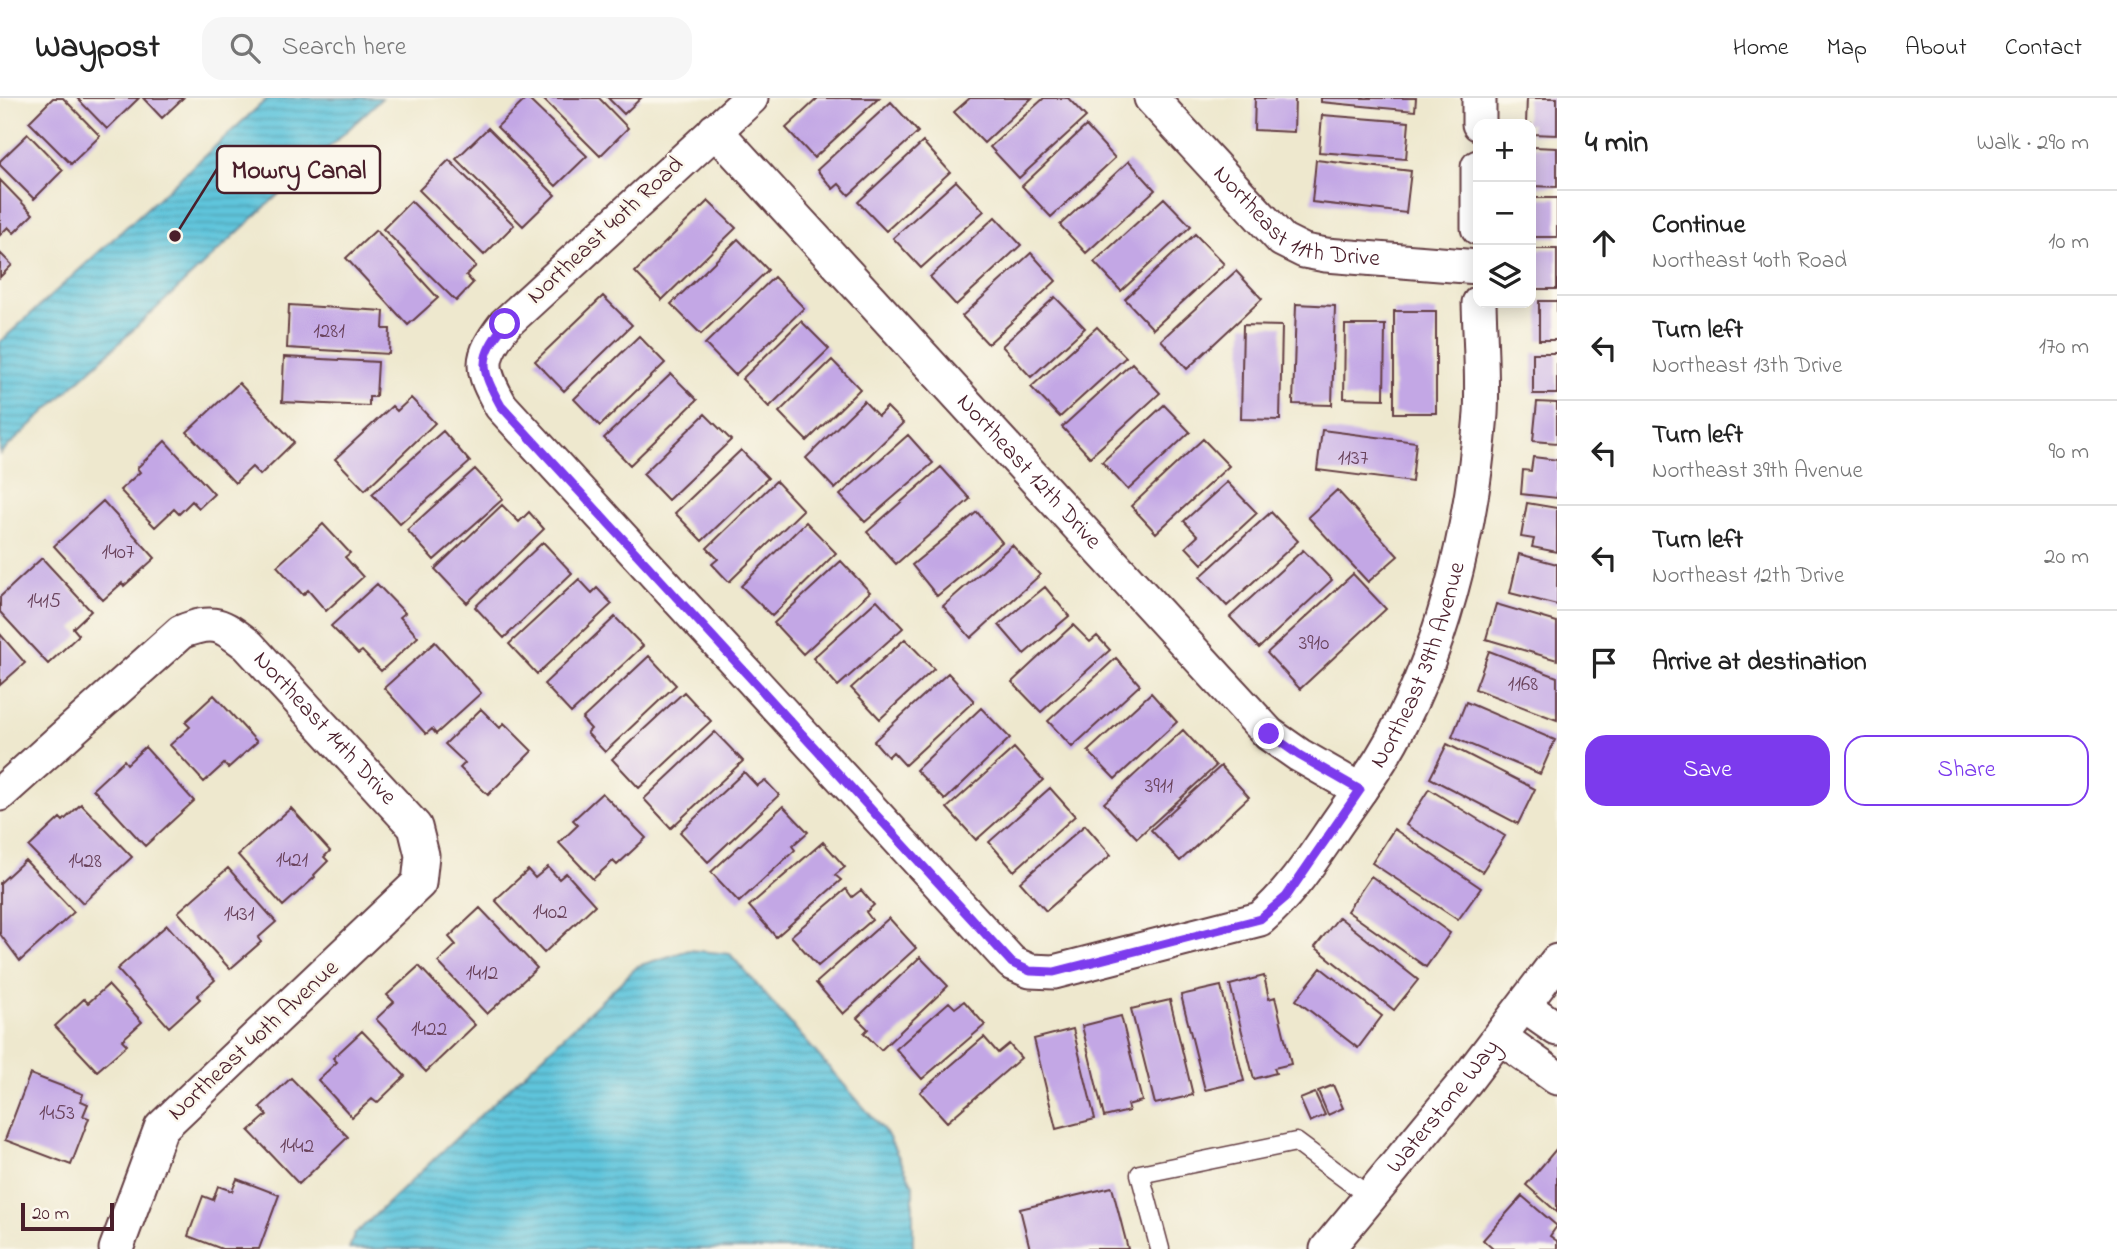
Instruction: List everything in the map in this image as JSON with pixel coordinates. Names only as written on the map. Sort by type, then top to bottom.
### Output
[{"type":"street","name":"Northeast 40th Road","points":[[751,98],[505,324],[487,348],[485,377],[501,406],[974,922],[1012,963],[1030,971]]},
{"type":"street","name":"Northeast 11th Drive","points":[[1151,98],[1282,240],[1304,251],[1326,255],[1473,267]]},
{"type":"street","points":[[1479,98],[1479,119]]},
{"type":"street","name":"Northeast 12th Drive","points":[[715,130],[1269,734],[1299,755],[1360,790]]},
{"type":"street","name":"Northeast 39th Avenue","points":[[1030,971],[1054,972],[1260,919],[1286,897],[1360,790],[1381,758],[1413,693],[1444,614],[1459,559],[1472,498],[1481,412],[1479,308]]},
{"type":"street","name":"Northeast 14th Drive","points":[[0,794],[181,632],[205,623],[226,627],[248,645],[415,827],[422,855]]},
{"type":"street","name":"Northeast 40th Avenue","points":[[116,1249],[162,1128],[419,883],[422,855]]},
{"type":"street","name":"Waterstone Way","points":[[1327,1249],[1500,1037],[1557,961]]},
{"type":"street","points":[[1524,1006],[1557,1029]]},
{"type":"street","points":[[1500,1037],[1557,1077]]},
{"type":"lane","points":[[1160,1249],[1140,1174],[1296,1142],[1370,1197]]},
{"type":"water","points":[[268,98],[382,98],[0,454],[0,342]]},
{"type":"water","points":[[689,950],[730,954],[887,1134],[913,1185],[913,1249],[349,1249],[354,1235],[638,966]]},
{"type":"building","points":[[53,98],[63,98],[100,136],[71,164],[29,122]]},
{"type":"building","points":[[77,98],[139,98],[107,129]]},
{"type":"building","points":[[143,98],[183,98],[162,118]]},
{"type":"building","points":[[527,98],[587,156],[556,186],[497,127]]},
{"type":"building","points":[[542,98],[599,98],[628,128],[600,156]]},
{"type":"building","points":[[608,98],[641,98],[624,114]]},
{"type":"building","points":[[818,98],[879,98],[814,158],[786,128]]},
{"type":"building","points":[[970,98],[1032,98],[984,143],[954,112]]},
{"type":"building","points":[[1044,98],[1068,98],[1086,117],[1019,178],[990,147]]},
{"type":"building","points":[[1255,98],[1295,98],[1294,132],[1254,130]]},
{"type":"building","points":[[1321,98],[1416,98],[1415,111],[1321,102]]},
{"type":"building","points":[[1527,98],[1557,98],[1557,135],[1536,134],[1536,119],[1526,119]]},
{"type":"building","points":[[891,102],[918,132],[849,195],[839,184],[833,189],[817,170]]},
{"type":"building","points":[[1322,115],[1409,122],[1406,159],[1319,152]]},
{"type":"building","points":[[1086,126],[1115,158],[1051,217],[1022,186]]},
{"type":"building","points":[[488,128],[555,195],[523,226],[456,159]]},
{"type":"building","points":[[28,134],[63,170],[34,199],[0,165],[0,161]]},
{"type":"building","points":[[923,142],[950,172],[886,231],[858,202]]},
{"type":"building","points":[[1536,147],[1557,148],[1557,187],[1536,186]]},
{"type":"building","points":[[449,160],[514,225],[484,255],[419,190]]},
{"type":"building","points":[[1316,160],[1411,171],[1406,213],[1312,202]]},
{"type":"building","points":[[1129,161],[1155,190],[1086,253],[1060,225]]},
{"type":"building","points":[[0,180],[33,214],[14,233],[8,227],[0,235]]},
{"type":"building","points":[[956,181],[984,211],[921,268],[893,238]]},
{"type":"building","points":[[1164,198],[1191,226],[1121,291],[1094,262]]},
{"type":"building","points":[[1536,198],[1557,198],[1557,237],[1536,237]]},
{"type":"building","points":[[411,201],[476,266],[466,275],[473,283],[456,301],[383,229]]},
{"type":"building","points":[[708,201],[736,228],[662,300],[635,272]]},
{"type":"building","points":[[995,217],[1021,245],[956,305],[930,277]]},
{"type":"building","points":[[376,230],[438,298],[408,325],[346,258]]},
{"type":"building","points":[[1195,234],[1224,264],[1153,329],[1125,299]]},
{"type":"building","points":[[738,239],[768,270],[701,334],[671,304]]},
{"type":"building","points":[[1536,249],[1557,249],[1557,289],[1536,289]]},
{"type":"building","points":[[0,253],[12,265],[0,277]]},
{"type":"building","points":[[1031,253],[1056,281],[988,344],[962,316]]},
{"type":"building","points":[[1236,271],[1262,299],[1187,369],[1161,340]]},
{"type":"building","points":[[774,277],[804,308],[735,375],[705,344]]},
{"type":"building","points":[[603,296],[632,325],[564,391],[535,361]]},
{"type":"building","points":[[1055,297],[1085,328],[1031,377],[1002,346]]},
{"type":"building","points":[[1539,301],[1557,301],[1557,340],[1539,340]]},
{"type":"building","points":[[1296,304],[1335,306],[1332,405],[1293,404]]},
{"type":"building","points":[[289,305],[384,311],[383,329],[390,329],[389,354],[287,348]]},
{"type":"building","points":[[1394,311],[1436,311],[1436,413],[1394,413]]},
{"type":"building","points":[[801,321],[829,349],[769,407],[742,379]]},
{"type":"building","points":[[1243,325],[1282,326],[1280,420],[1241,419]]},
{"type":"building","points":[[1345,325],[1385,325],[1384,399],[1344,398]]},
{"type":"building","points":[[1097,327],[1126,357],[1060,417],[1031,387]]},
{"type":"building","points":[[639,336],[665,363],[600,426],[574,399]]},
{"type":"building","points":[[1533,353],[1557,353],[1557,394],[1533,394]]},
{"type":"building","points":[[284,357],[378,362],[376,397],[369,397],[369,406],[282,402]]},
{"type":"building","points":[[832,360],[860,389],[807,441],[779,412]]},
{"type":"building","points":[[1132,363],[1160,393],[1090,457],[1062,427]]},
{"type":"building","points":[[671,374],[697,400],[630,465],[604,438]]},
{"type":"building","points":[[239,383],[294,442],[260,475],[252,467],[235,483],[187,432]]},
{"type":"building","points":[[411,398],[435,423],[365,490],[335,459],[392,406],[397,411]]},
{"type":"building","points":[[864,401],[878,416],[887,407],[903,423],[835,489],[806,458]]},
{"type":"building","points":[[1537,402],[1557,403],[1557,443],[1533,441]]},
{"type":"building","points":[[1164,405],[1190,432],[1128,490],[1102,462]]},
{"type":"building","points":[[705,414],[731,440],[668,500],[643,474]]},
{"type":"building","points":[[1322,430],[1416,442],[1412,482],[1317,470]]},
{"type":"building","points":[[443,431],[470,462],[400,524],[372,494]]},
{"type":"building","points":[[908,435],[933,463],[865,522],[840,495]]},
{"type":"building","points":[[1203,439],[1229,466],[1156,533],[1131,506]]},
{"type":"building","points":[[165,441],[214,494],[199,508],[192,501],[179,514],[174,509],[155,527],[120,490],[140,472],[137,468]]},
{"type":"building","points":[[741,450],[768,478],[702,541],[675,513]]},
{"type":"building","points":[[1533,457],[1557,460],[1557,498],[1521,494],[1523,470],[1531,471]]},
{"type":"building","points":[[941,467],[970,499],[896,564],[867,532]]},
{"type":"building","points":[[475,469],[503,499],[434,560],[407,530]]},
{"type":"building","points":[[776,481],[803,510],[729,582],[712,564],[718,559],[707,548]]},
{"type":"building","points":[[1227,482],[1257,513],[1202,564],[1186,547],[1198,536],[1184,521]]},
{"type":"building","points":[[1337,490],[1398,556],[1368,582],[1308,517]]},
{"type":"building","points":[[103,501],[155,558],[124,586],[122,583],[103,600],[54,546]]},
{"type":"building","points":[[1527,503],[1557,508],[1557,552],[1532,547],[1534,539],[1521,537]]},
{"type":"building","points":[[502,505],[519,522],[529,512],[544,529],[467,603],[435,569]]},
{"type":"building","points":[[977,512],[1002,542],[937,596],[912,565]]},
{"type":"building","points":[[1271,512],[1298,541],[1227,606],[1200,577]]},
{"type":"building","points":[[806,522],[836,553],[772,616],[741,586]]},
{"type":"building","points":[[323,524],[350,553],[345,557],[363,577],[326,611],[308,590],[303,595],[277,566]]},
{"type":"building","points":[[543,542],[572,573],[504,638],[475,607]]},
{"type":"building","points":[[1012,545],[1040,575],[971,638],[943,606]]},
{"type":"building","points":[[1303,550],[1332,580],[1259,648],[1230,617]]},
{"type":"building","points":[[1519,554],[1557,564],[1557,605],[1510,593]]},
{"type":"building","points":[[42,558],[91,611],[73,628],[79,635],[48,664],[0,612],[0,597]]},
{"type":"building","points":[[841,561],[870,592],[803,654],[774,623]]},
{"type":"building","points":[[1353,574],[1386,609],[1300,689],[1267,653]]},
{"type":"building","points":[[579,579],[592,593],[597,588],[612,604],[537,674],[509,644]]},
{"type":"building","points":[[377,584],[405,613],[400,617],[418,637],[381,671],[362,651],[358,654],[331,626]]},
{"type":"building","points":[[1045,587],[1069,616],[1024,654],[999,625]]},
{"type":"building","points":[[877,600],[903,628],[838,686],[813,658]]},
{"type":"building","points":[[1496,604],[1557,622],[1557,660],[1486,639]]},
{"type":"building","points":[[615,617],[643,646],[571,713],[544,684]]},
{"type":"building","points":[[1073,625],[1090,642],[1097,636],[1110,650],[1041,712],[1012,682]]},
{"type":"building","points":[[0,634],[25,663],[0,685]]},
{"type":"building","points":[[905,639],[934,669],[880,719],[851,688]]},
{"type":"building","points":[[435,642],[481,693],[436,734],[432,729],[426,734],[384,688]]},
{"type":"building","points":[[1489,651],[1557,677],[1557,720],[1475,689]]},
{"type":"building","points":[[649,656],[676,685],[605,752],[587,733],[591,729],[582,719]]},
{"type":"building","points":[[1116,658],[1140,685],[1072,747],[1048,721]]},
{"type":"building","points":[[948,673],[974,701],[905,765],[893,752],[888,757],[874,741]]},
{"type":"building","points":[[684,692],[711,721],[639,788],[612,759]]},
{"type":"building","points":[[1151,693],[1177,722],[1115,779],[1088,751]]},
{"type":"building","points":[[214,695],[257,742],[228,768],[224,764],[204,782],[170,745],[190,727],[185,722]]},
{"type":"building","points":[[1466,702],[1555,740],[1540,774],[1452,737]]},
{"type":"building","points":[[981,708],[1010,738],[945,800],[916,770]]},
{"type":"building","points":[[481,709],[500,728],[504,723],[532,751],[488,795],[460,768],[465,763],[445,744]]},
{"type":"building","points":[[1183,730],[1216,766],[1137,838],[1104,803]]},
{"type":"building","points":[[715,732],[743,761],[671,828],[644,799]]},
{"type":"building","points":[[1447,744],[1535,789],[1518,824],[1430,778]]},
{"type":"building","points":[[145,747],[194,801],[145,846],[93,789],[124,760],[127,764]]},
{"type":"building","points":[[1014,748],[1043,780],[976,840],[947,808]]},
{"type":"building","points":[[1221,766],[1249,797],[1180,861],[1151,830]]},
{"type":"building","points":[[744,772],[757,786],[765,780],[779,795],[708,862],[680,832]]},
{"type":"building","points":[[1050,788],[1075,816],[1014,871],[989,842]]},
{"type":"building","points":[[1429,789],[1505,836],[1482,872],[1406,825]]},
{"type":"building","points":[[602,793],[646,838],[617,865],[613,861],[593,879],[559,843],[578,825],[573,820]]},
{"type":"building","points":[[81,804],[132,857],[83,903],[29,847],[60,818],[63,821]]},
{"type":"building","points":[[783,806],[808,832],[792,846],[795,850],[739,902],[711,872]]},
{"type":"building","points":[[291,808],[330,851],[324,857],[328,861],[315,877],[283,906],[238,855]]},
{"type":"building","points":[[1085,825],[1111,855],[1046,911],[1020,882]]},
{"type":"building","points":[[1394,829],[1481,888],[1458,920],[1372,863]]},
{"type":"building","points":[[823,842],[845,867],[835,875],[841,880],[776,937],[749,906]]},
{"type":"building","points":[[25,860],[74,912],[20,961],[0,934],[0,883]]},
{"type":"building","points":[[548,867],[559,879],[566,873],[595,905],[544,953],[495,900],[528,870],[535,878]]},
{"type":"building","points":[[228,868],[276,922],[258,938],[261,942],[230,969],[178,912]]},
{"type":"building","points":[[1371,876],[1450,933],[1426,967],[1347,911]]},
{"type":"building","points":[[846,889],[852,897],[861,890],[874,905],[866,912],[872,920],[818,966],[791,936]]},
{"type":"building","points":[[480,908],[537,968],[487,1014],[438,962],[456,945],[449,937]]},
{"type":"building","points":[[1339,917],[1418,980],[1394,1010],[1315,947]]},
{"type":"building","points":[[889,918],[916,948],[843,1014],[816,983]]},
{"type":"building","points":[[167,925],[215,980],[197,996],[200,999],[169,1027],[117,969]]},
{"type":"building","points":[[920,957],[948,986],[881,1050],[864,1033],[868,1029],[857,1018]]},
{"type":"building","points":[[419,966],[475,1025],[426,1072],[376,1019],[394,1002],[387,995]]},
{"type":"building","points":[[1321,968],[1382,1016],[1358,1048],[1296,1000]]},
{"type":"building","points":[[1264,976],[1269,999],[1275,997],[1291,1064],[1274,1068],[1276,1073],[1254,1079],[1230,985]]},
{"type":"building","points":[[108,985],[142,1022],[122,1040],[127,1045],[97,1071],[55,1026],[84,999],[88,1003]]},
{"type":"building","points":[[1221,986],[1244,1081],[1205,1090],[1181,995]]},
{"type":"building","points":[[1170,1000],[1193,1095],[1155,1104],[1131,1009]]},
{"type":"building","points":[[964,1001],[985,1025],[922,1079],[896,1049],[949,1002],[955,1008]]},
{"type":"building","points":[[1121,1016],[1142,1101],[1127,1105],[1129,1111],[1104,1117],[1082,1026]]},
{"type":"building","points":[[1073,1029],[1095,1119],[1056,1129],[1034,1039]]},
{"type":"building","points":[[362,1031],[405,1076],[377,1103],[372,1099],[352,1117],[318,1080],[337,1062],[333,1058]]},
{"type":"building","points":[[984,1037],[998,1053],[1009,1044],[1021,1058],[947,1122],[920,1092]]},
{"type":"building","points":[[30,1074],[83,1094],[81,1101],[88,1104],[83,1116],[89,1118],[71,1165],[5,1140]]},
{"type":"building","points":[[291,1078],[348,1137],[299,1184],[249,1131],[267,1115],[260,1107]]},
{"type":"building","points":[[1333,1085],[1343,1108],[1328,1115],[1318,1091]]},
{"type":"building","points":[[1315,1093],[1325,1115],[1310,1122],[1300,1099]]},
{"type":"building","points":[[1557,1148],[1557,1212],[1526,1185]]},
{"type":"building","points":[[237,1179],[279,1195],[259,1249],[222,1249],[188,1236],[203,1196],[213,1200],[218,1186],[232,1191]]},
{"type":"building","points":[[1112,1187],[1128,1249],[1030,1249],[1020,1209]]},
{"type":"building","points":[[1522,1196],[1557,1226],[1550,1236],[1557,1241],[1557,1249],[1493,1249],[1483,1240]]},
{"type":"place","name":"Mowry Canal","points":[[175,236]]},
{"type":"route","points":[[505,324],[487,348],[485,377],[501,406],[1012,963],[1030,971],[1054,972],[1260,919],[1286,897],[1360,790],[1299,755],[1269,734]]}]
